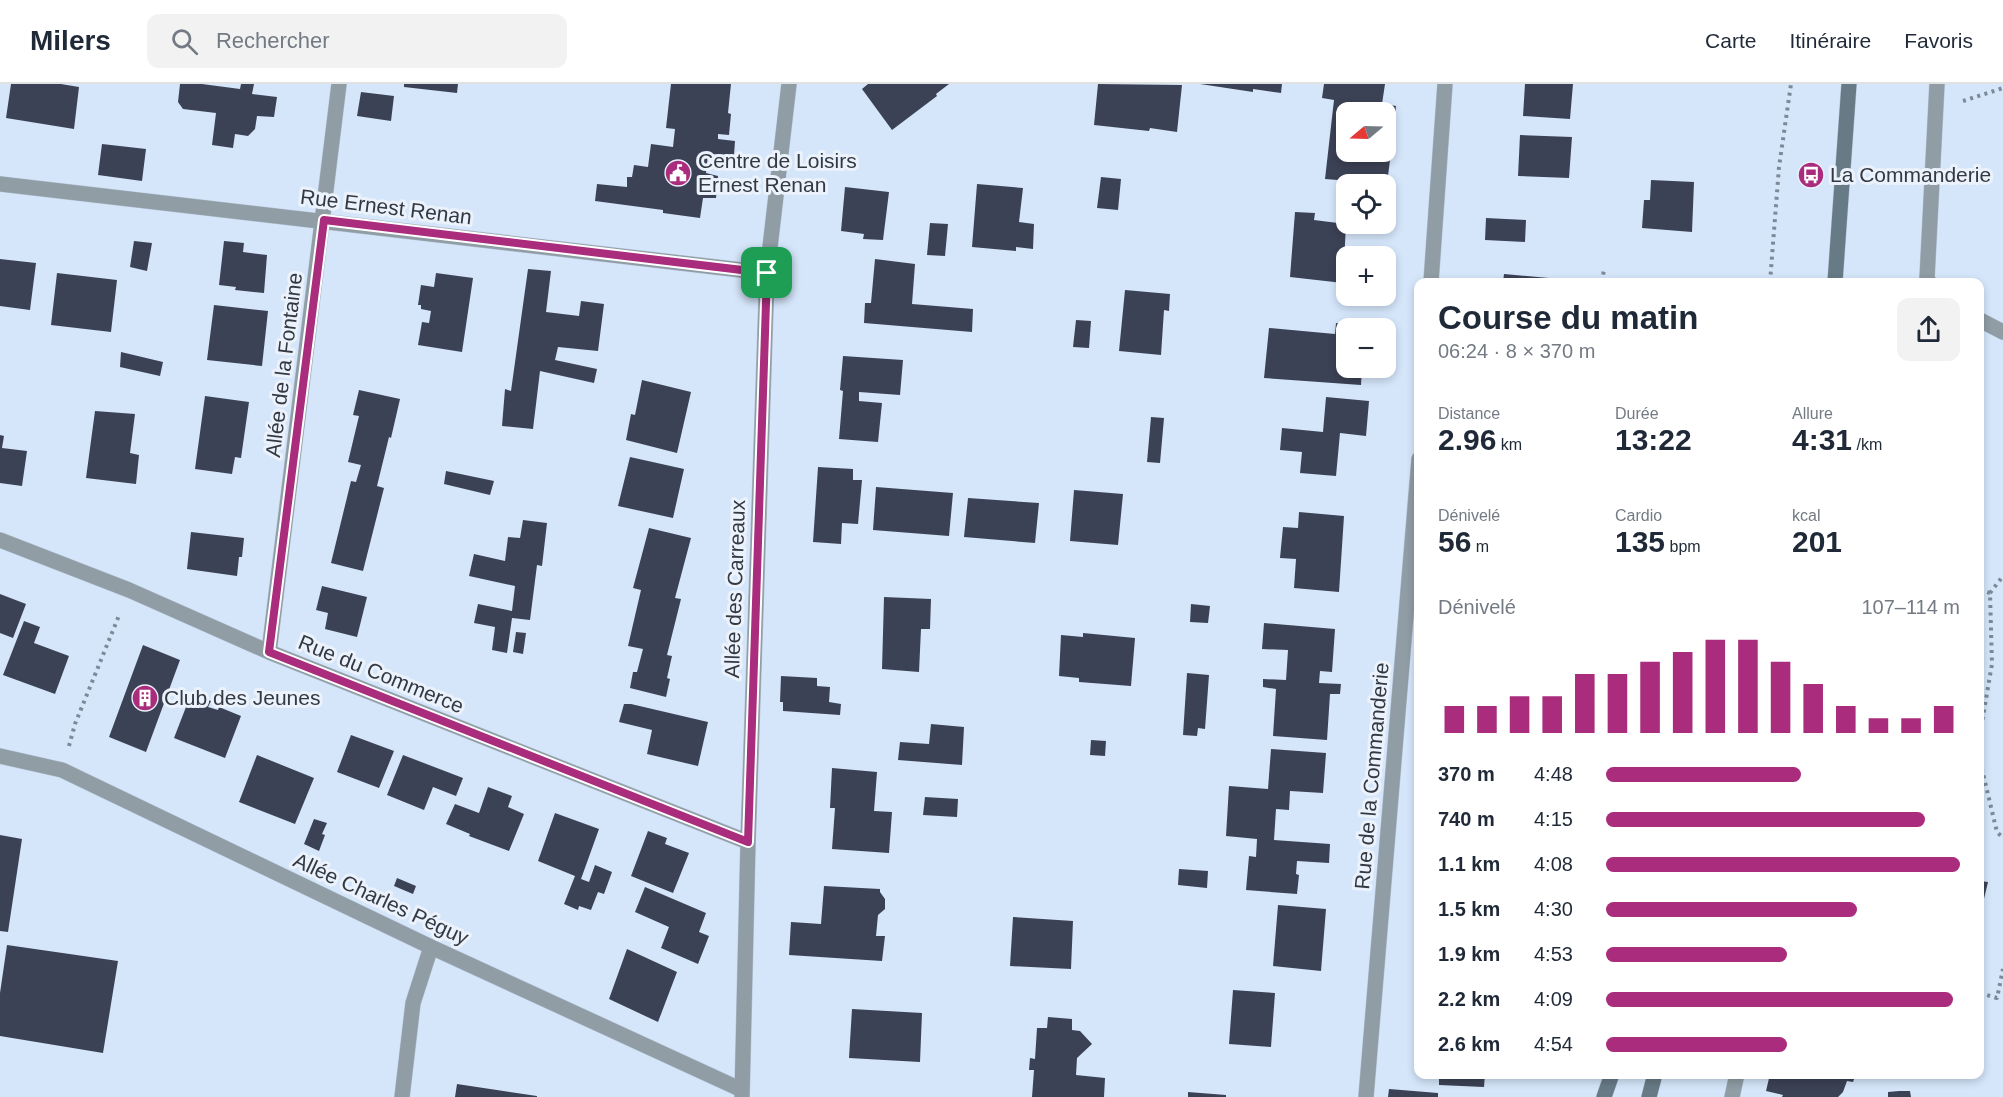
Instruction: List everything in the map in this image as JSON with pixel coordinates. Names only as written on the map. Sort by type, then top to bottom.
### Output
[{"type":"street","name":"Allée de la Fontaine","points":[[269,652],[339,84]]},
{"type":"street","name":"Allée des Carreaux","points":[[742,1093],[767,273],[789,84]]},
{"type":"street","points":[[1431,278],[1445,84]]},
{"type":"street","points":[[1836,278],[1849,84]]},
{"type":"street","points":[[1927,278],[1937,84]]},
{"type":"street","name":"Rue Ernest Renan","points":[[0,183],[767,273]]},
{"type":"street","points":[[1984,322],[2003,332]]},
{"type":"street","name":"Rue de la Commanderie","points":[[1366,1097],[1414,519]]},
{"type":"street","name":"Rue du Commerce","points":[[0,540],[129,590],[269,652],[748,842]]},
{"type":"street","name":"Allée Charles Péguy","points":[[0,756],[62,770],[742,1093]]},
{"type":"street","points":[[402,1097],[412,1003],[431,947]]},
{"type":"street","points":[[1604,1097],[1610,1079]]},
{"type":"street","points":[[1649,1097],[1654,1079]]},
{"type":"street","points":[[1654,1097],[1655,1079]]},
{"type":"street","points":[[1732,1097],[1736,1079]]},
{"type":"path","points":[[1770,278],[1779,167],[1791,84]]},
{"type":"path","points":[[1936,110],[2003,88]]},
{"type":"path","points":[[1603,278],[1604,269]]},
{"type":"path","points":[[1984,711],[1992,664],[1990,593],[2003,576]]},
{"type":"path","points":[[62,770],[75,724],[129,590]]},
{"type":"path","points":[[1984,591],[1990,593]]},
{"type":"path","points":[[1984,778],[1997,832],[2003,838]]},
{"type":"path","points":[[1984,994],[1997,998],[2003,969]]},
{"type":"building","points":[[11,84],[61,84],[79,87],[74,129],[6,118]]},
{"type":"building","points":[[180,84],[202,84],[240,89],[241,84],[254,84],[252,94],[277,97],[274,117],[257,116],[255,129],[248,136],[235,134],[233,148],[212,145],[216,113],[183,109],[178,102]]},
{"type":"building","points":[[404,84],[458,84],[457,93],[404,87]]},
{"type":"building","name":"Centre de Loisirs Ernest Renan","points":[[671,84],[731,84],[728,113],[731,114],[729,135],[718,134],[718,139],[735,141],[734,155],[708,154],[706,173],[718,176],[716,198],[703,198],[700,218],[663,213],[663,210],[595,201],[597,184],[627,187],[627,177],[632,177],[634,165],[648,167],[651,144],[673,147],[675,129],[666,128]]},
{"type":"building","points":[[868,84],[949,84],[936,94],[937,96],[892,130],[862,89]]},
{"type":"building","points":[[1098,84],[1182,85],[1177,132],[1094,125]]},
{"type":"building","points":[[1200,84],[1282,84],[1281,93],[1253,89],[1253,92]]},
{"type":"building","points":[[1324,84],[1385,84],[1382,102],[1336,102],[1336,162],[1390,162],[1388,174],[1336,174],[1336,180],[1325,179],[1334,100],[1322,98]]},
{"type":"building","points":[[1525,84],[1573,84],[1570,119],[1523,116]]},
{"type":"building","points":[[361,92],[394,96],[391,121],[357,116]]},
{"type":"building","points":[[1520,135],[1572,137],[1569,178],[1518,176]]},
{"type":"building","points":[[102,144],[146,149],[142,181],[98,175]]},
{"type":"building","points":[[1101,177],[1121,179],[1118,210],[1097,208]]},
{"type":"building","points":[[1651,180],[1694,182],[1692,232],[1642,228],[1644,200],[1650,200]]},
{"type":"building","points":[[977,184],[1023,188],[1019,222],[1034,224],[1033,249],[1016,247],[1016,251],[972,247]]},
{"type":"building","points":[[845,187],[889,192],[883,240],[863,239],[864,234],[841,231]]},
{"type":"building","points":[[1295,212],[1315,213],[1314,220],[1336,223],[1336,234],[1345,234],[1345,246],[1336,246],[1336,282],[1290,277]]},
{"type":"building","points":[[1486,218],[1526,220],[1525,242],[1485,240]]},
{"type":"building","points":[[930,223],[948,224],[945,256],[927,255]]},
{"type":"building","points":[[134,241],[152,243],[147,271],[130,267]]},
{"type":"building","points":[[224,241],[244,243],[243,252],[267,255],[264,293],[235,290],[236,287],[219,285]]},
{"type":"building","points":[[0,259],[36,263],[30,310],[0,306]]},
{"type":"building","points":[[875,259],[915,264],[912,304],[973,309],[972,332],[864,323],[865,303],[871,303]]},
{"type":"building","points":[[528,269],[551,271],[546,312],[579,316],[581,301],[604,304],[598,351],[558,347],[555,360],[597,369],[594,383],[540,371],[533,429],[502,426],[505,389],[511,391]]},
{"type":"building","points":[[57,273],[117,280],[111,332],[51,325]]},
{"type":"building","points":[[436,273],[473,278],[462,352],[418,345],[422,322],[429,323],[431,311],[421,309],[421,305],[418,305],[421,285],[434,287]]},
{"type":"building","points":[[1504,274],[1549,278],[1504,278]]},
{"type":"building","points":[[1125,290],[1170,294],[1169,311],[1164,310],[1161,355],[1119,351]]},
{"type":"building","points":[[214,305],[268,311],[262,366],[207,360]]},
{"type":"building","points":[[1076,320],[1091,321],[1089,348],[1073,347]]},
{"type":"building","points":[[1336,323],[1336,378],[1361,378],[1361,385],[1264,378],[1269,328],[1335,334]]},
{"type":"building","points":[[121,352],[163,362],[160,376],[120,367]]},
{"type":"building","points":[[843,356],[903,360],[900,395],[859,392],[859,401],[882,403],[878,442],[839,439]]},
{"type":"building","points":[[642,380],[691,392],[677,453],[626,440],[631,414],[635,415]]},
{"type":"building","points":[[359,390],[400,399],[377,486],[384,488],[363,571],[331,563],[351,481],[356,482],[361,465],[348,462],[359,416],[353,415]]},
{"type":"building","points":[[205,396],[249,402],[241,458],[235,457],[232,474],[195,469]]},
{"type":"building","points":[[1326,397],[1369,401],[1366,436],[1340,433],[1336,476],[1300,473],[1302,452],[1280,450],[1282,428],[1323,432]]},
{"type":"building","points":[[95,411],[135,414],[130,453],[139,455],[136,484],[86,478]]},
{"type":"building","points":[[1151,417],[1164,418],[1160,463],[1147,462]]},
{"type":"building","points":[[0,435],[4,436],[2,448],[27,451],[22,486],[0,483]]},
{"type":"building","points":[[630,457],[684,469],[673,518],[618,506]]},
{"type":"building","points":[[818,467],[853,469],[853,480],[862,480],[858,524],[842,523],[841,544],[813,542]]},
{"type":"building","points":[[446,471],[494,481],[490,495],[444,484]]},
{"type":"building","points":[[876,487],[953,493],[949,536],[873,530]]},
{"type":"building","points":[[1074,490],[1123,494],[1118,545],[1070,541]]},
{"type":"building","points":[[968,498],[1039,503],[1035,543],[964,537]]},
{"type":"building","points":[[1299,512],[1344,516],[1339,592],[1294,588],[1296,559],[1280,558],[1283,527],[1298,528]]},
{"type":"building","points":[[523,520],[547,523],[542,566],[537,565],[530,620],[512,618],[507,653],[492,650],[495,627],[474,623],[478,604],[512,611],[515,586],[469,576],[474,554],[505,561],[508,537],[520,538]]},
{"type":"building","points":[[649,528],[691,538],[675,598],[681,599],[667,655],[672,656],[666,697],[630,688],[633,672],[637,672],[643,649],[628,646],[641,590],[633,588]]},
{"type":"building","points":[[191,532],[244,538],[237,576],[187,569]]},
{"type":"building","points":[[322,586],[367,597],[357,637],[325,629],[328,613],[316,610]]},
{"type":"building","points":[[0,594],[26,604],[13,638],[0,633]]},
{"type":"building","points":[[884,597],[931,599],[930,629],[921,629],[919,672],[882,669]]},
{"type":"building","points":[[1191,604],[1210,606],[1208,623],[1190,622]]},
{"type":"building","points":[[24,621],[40,627],[34,643],[69,656],[55,694],[3,675]]},
{"type":"building","points":[[1264,623],[1335,629],[1332,672],[1320,671],[1319,683],[1341,684],[1340,694],[1330,694],[1327,740],[1273,736],[1276,689],[1263,687],[1263,679],[1286,680],[1288,650],[1262,649]]},
{"type":"building","points":[[516,632],[526,633],[523,654],[513,652]]},
{"type":"building","points":[[1083,633],[1135,638],[1131,686],[1079,682],[1079,678],[1059,676],[1061,635],[1083,637]]},
{"type":"building","name":"Club des Jeunes","points":[[143,645],[180,660],[146,752],[109,737]]},
{"type":"building","points":[[1187,673],[1209,675],[1205,729],[1198,728],[1197,736],[1183,735]]},
{"type":"building","points":[[781,676],[817,678],[817,686],[830,687],[829,702],[841,704],[840,715],[783,711],[783,702],[780,702]]},
{"type":"building","points":[[191,694],[211,701],[208,707],[218,710],[219,707],[241,716],[225,758],[174,738]]},
{"type":"building","points":[[624,704],[708,722],[698,766],[647,754],[652,730],[619,722]]},
{"type":"building","points":[[931,724],[964,727],[962,765],[898,760],[900,742],[929,744]]},
{"type":"building","points":[[351,735],[394,751],[379,788],[337,772]]},
{"type":"building","points":[[1091,740],[1106,741],[1105,756],[1090,755]]},
{"type":"building","points":[[1271,749],[1326,753],[1323,793],[1290,791],[1289,810],[1276,809],[1274,840],[1330,844],[1329,863],[1297,861],[1296,874],[1299,875],[1297,894],[1246,890],[1249,856],[1256,857],[1257,839],[1226,836],[1229,786],[1268,789]]},
{"type":"building","points":[[257,755],[314,778],[295,824],[239,802]]},
{"type":"building","points":[[403,755],[463,778],[456,796],[433,787],[424,810],[387,795]]},
{"type":"building","points":[[832,768],[877,772],[874,811],[892,812],[889,853],[832,849],[835,808],[830,808]]},
{"type":"building","points":[[488,787],[512,796],[508,807],[524,814],[509,851],[469,836],[470,834],[446,824],[455,804],[479,813]]},
{"type":"building","points":[[925,797],[958,799],[957,817],[923,815]]},
{"type":"building","points":[[555,813],[599,829],[581,879],[589,882],[595,865],[612,872],[604,894],[598,892],[591,910],[579,906],[578,910],[564,904],[575,876],[538,861]]},
{"type":"building","points":[[314,819],[327,823],[319,851],[304,844]]},
{"type":"building","points":[[648,831],[667,838],[665,844],[689,853],[673,893],[631,876]]},
{"type":"building","points":[[0,835],[22,839],[8,932],[0,931]]},
{"type":"building","points":[[1179,869],[1208,871],[1207,888],[1178,885]]},
{"type":"building","points":[[397,878],[416,886],[413,894],[394,886]]},
{"type":"building","points":[[1984,882],[1988,882],[1984,899]]},
{"type":"building","points":[[824,886],[880,889],[885,899],[885,909],[878,915],[876,936],[885,936],[882,961],[789,955],[791,922],[821,924]]},
{"type":"building","points":[[645,887],[706,913],[699,932],[709,936],[698,964],[661,948],[669,927],[635,912]]},
{"type":"building","points":[[1278,905],[1326,909],[1321,971],[1273,966]]},
{"type":"building","points":[[1013,917],[1073,921],[1071,969],[1010,966]]},
{"type":"building","points":[[7,945],[118,961],[103,1053],[0,1036],[0,993]]},
{"type":"building","points":[[627,949],[677,972],[658,1022],[609,999]]},
{"type":"building","points":[[1233,990],[1275,993],[1271,1047],[1229,1044]]},
{"type":"building","points":[[852,1009],[922,1013],[920,1062],[849,1058]]},
{"type":"building","points":[[1048,1017],[1072,1019],[1072,1030],[1080,1031],[1092,1044],[1077,1058],[1076,1075],[1105,1078],[1104,1097],[1032,1097],[1034,1070],[1029,1070],[1030,1058],[1035,1059],[1037,1028],[1047,1028]]},
{"type":"building","points":[[1439,1079],[1485,1079],[1484,1087],[1439,1085]]},
{"type":"building","points":[[1769,1079],[1854,1079],[1853,1082],[1847,1081],[1843,1092],[1838,1097],[1782,1097],[1783,1095],[1766,1091]]},
{"type":"building","points":[[457,1084],[537,1096],[537,1097],[455,1097]]},
{"type":"building","points":[[1389,1089],[1438,1093],[1438,1097],[1388,1097]]},
{"type":"building","points":[[1910,1091],[1911,1097],[1888,1097],[1888,1092]]},
{"type":"building","points":[[1188,1092],[1226,1095],[1226,1097],[1188,1097]]},
{"type":"place","name":"Centre de Loisirs Ernest Renan","points":[[678,173]]},
{"type":"place","name":"La Commanderie","points":[[1811,175]]},
{"type":"place","name":"Club des Jeunes","points":[[145,698]]},
{"type":"route","points":[[324,220],[767,273],[748,842],[269,652],[324,220]]}]
